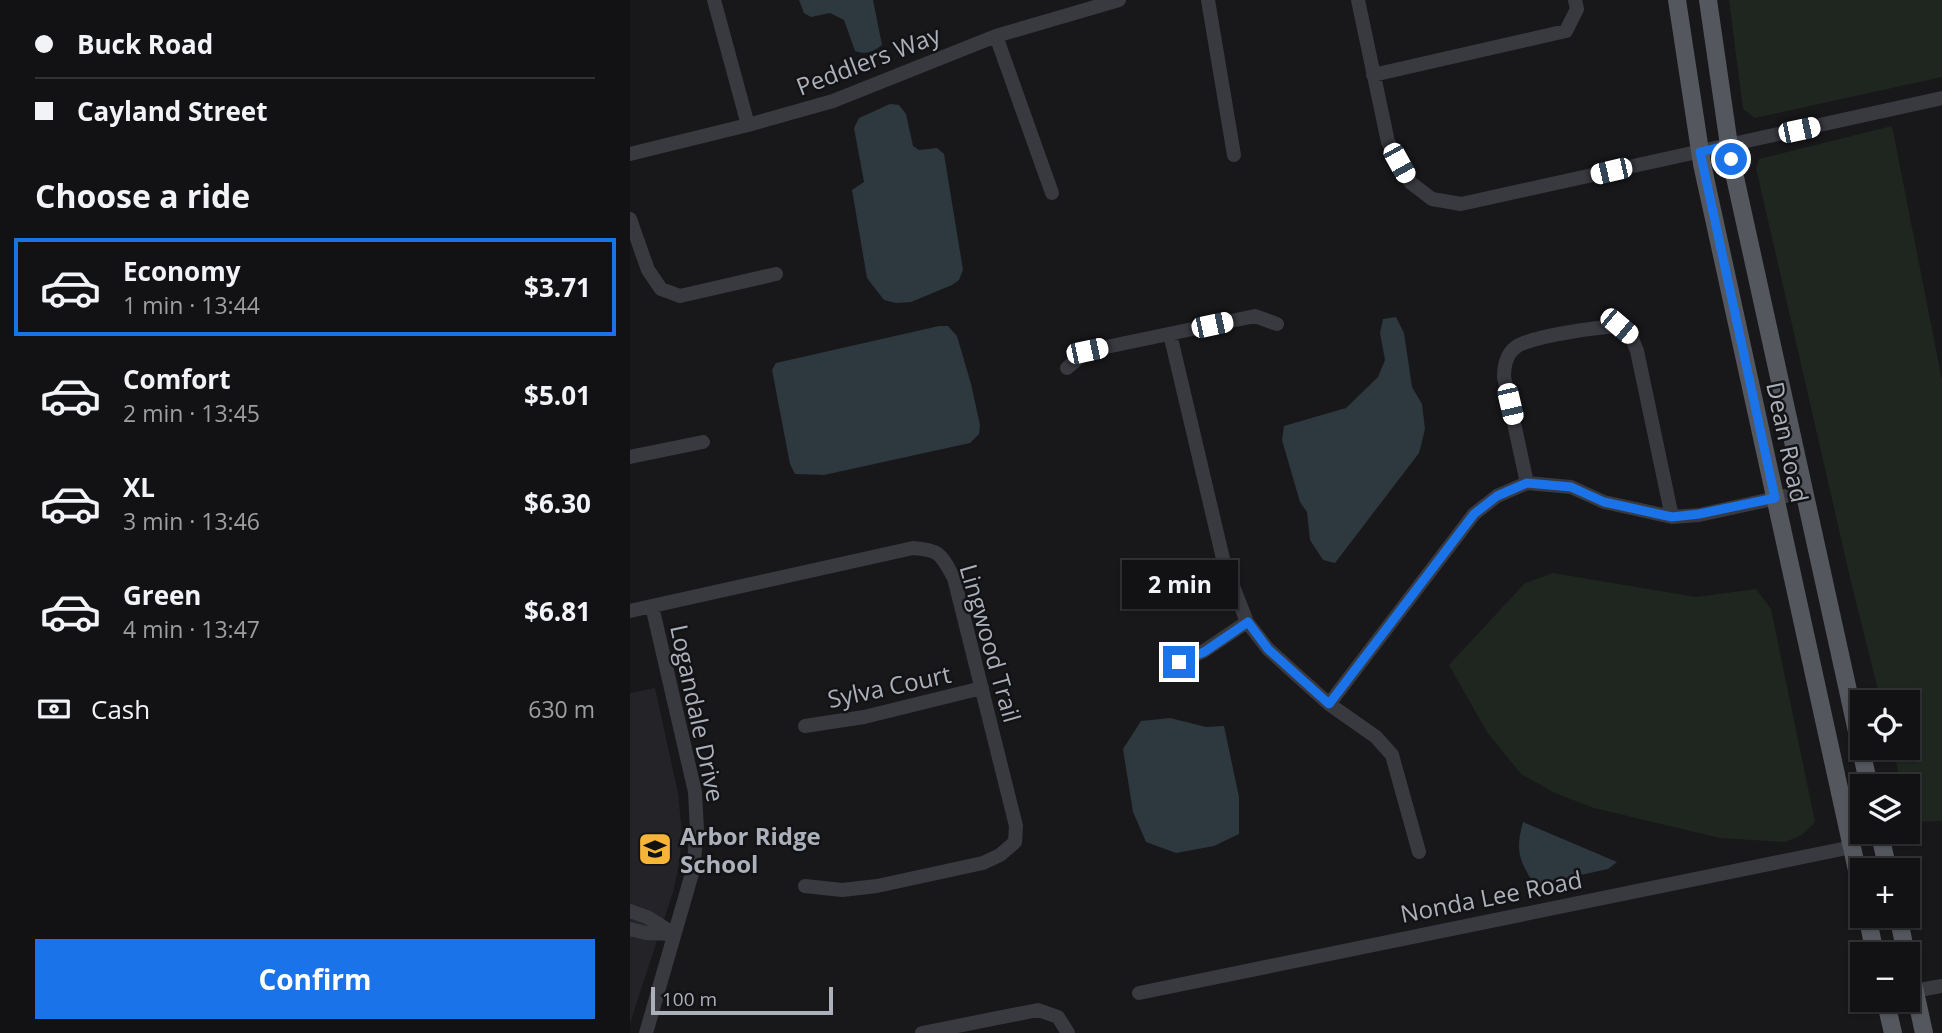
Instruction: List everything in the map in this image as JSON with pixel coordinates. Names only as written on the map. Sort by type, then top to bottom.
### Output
[{"type":"main road","name":"Dean Road","points":[[1677,0],[1700,152],[1854,858]]},
{"type":"main road","name":"Dean Road","points":[[1707,0],[1729,145],[1866,774]]},
{"type":"main road","points":[[1888,1012],[1893,1033]]},
{"type":"main road","points":[[1917,1012],[1924,1033]]},
{"type":"street","points":[[714,0],[748,125]]},
{"type":"street","name":"Peddlers Way","points":[[630,154],[833,101],[996,36],[1119,0]]},
{"type":"street","points":[[1208,0],[1234,155]]},
{"type":"street","points":[[1358,0],[1388,142],[1411,183],[1432,199],[1461,204],[1942,98]]},
{"type":"street","points":[[1373,75],[1566,31],[1577,9],[1575,0]]},
{"type":"street","points":[[996,36],[1052,193]]},
{"type":"street","points":[[630,219],[648,270],[661,289],[680,296],[776,274]]},
{"type":"street","points":[[1067,368],[1087,351],[1255,316],[1277,324]]},
{"type":"street","points":[[1527,483],[1504,377],[1505,362],[1514,348],[1528,342],[1619,326],[1632,336],[1637,351],[1672,517]]},
{"type":"street","points":[[1170,334],[1224,563],[1248,622],[1268,649],[1329,704],[1376,737],[1392,755],[1419,852]]},
{"type":"street","points":[[630,457],[703,442]]},
{"type":"street","points":[[1329,704],[1474,514],[1497,496],[1527,483],[1571,487],[1604,502],[1672,517],[1804,492]]},
{"type":"street","name":"Lingwood Trail","points":[[630,611],[914,548],[931,549],[943,558],[954,578],[1017,826],[1015,842],[1000,855],[982,863],[877,886],[842,890],[805,886]]},
{"type":"street","name":"Logandale Drive","points":[[646,1033],[693,870],[697,830],[695,792],[652,606]]},
{"type":"street","points":[[1179,662],[1204,652],[1248,622]]},
{"type":"street","name":"Sylva Court","points":[[806,726],[864,717],[982,688]]},
{"type":"street","name":"Nonda Lee Road","points":[[1139,993],[1852,847]]},
{"type":"street","points":[[630,911],[647,917],[674,934]]},
{"type":"street","points":[[630,929],[646,933],[674,934]]},
{"type":"street","points":[[1920,990],[1942,986]]},
{"type":"street","points":[[922,1033],[1038,1010],[1058,1017],[1068,1033]]},
{"type":"shaded area","points":[[799,0],[873,0],[882,45],[869,52],[855,51],[844,20],[830,13],[811,17],[804,13]]},
{"type":"shaded area","points":[[1729,0],[1942,0],[1942,77],[1755,118],[1743,109]]},
{"type":"shaded area","points":[[890,104],[899,105],[906,114],[913,146],[919,150],[937,148],[944,154],[963,270],[959,280],[952,285],[911,302],[896,303],[884,300],[867,278],[852,190],[864,182],[854,128],[859,118]]},
{"type":"shaded area","points":[[1892,126],[1942,380],[1942,821],[1920,822],[1920,774],[1899,774],[1895,760],[1920,760],[1920,690],[1878,690],[1756,168],[1759,159]]},
{"type":"shaded area","points":[[1396,317],[1404,333],[1412,387],[1422,404],[1425,429],[1419,453],[1335,563],[1323,560],[1310,540],[1307,512],[1300,502],[1282,440],[1284,426],[1346,408],[1378,377],[1385,360],[1380,333],[1383,319]]},
{"type":"shaded area","points":[[948,326],[957,336],[971,384],[980,425],[979,434],[970,443],[824,475],[795,474],[790,464],[772,370],[776,363]]},
{"type":"shaded area","points":[[1553,573],[1696,597],[1756,589],[1771,609],[1815,822],[1802,835],[1785,842],[1720,838],[1594,808],[1555,793],[1521,774],[1487,732],[1449,665],[1525,583]]},
{"type":"shaded area","name":"Arbor Ridge School","points":[[655,688],[678,793],[682,834],[673,892],[630,1023],[630,693]]},
{"type":"shaded area","points":[[1170,718],[1206,727],[1224,726],[1239,797],[1239,834],[1214,846],[1176,853],[1146,842],[1133,812],[1123,749],[1141,721]]},
{"type":"shaded area","points":[[1523,822],[1617,862],[1608,869],[1535,885],[1520,855],[1519,840]]},
{"type":"place","name":"Arbor Ridge School","points":[[655,849]]},
{"type":"route","points":[[1179,662],[1204,652],[1248,622],[1268,649],[1329,704],[1474,514],[1497,496],[1527,483],[1571,487],[1604,502],[1672,517],[1775,498],[1700,152],[1729,145],[1731,159]]}]
